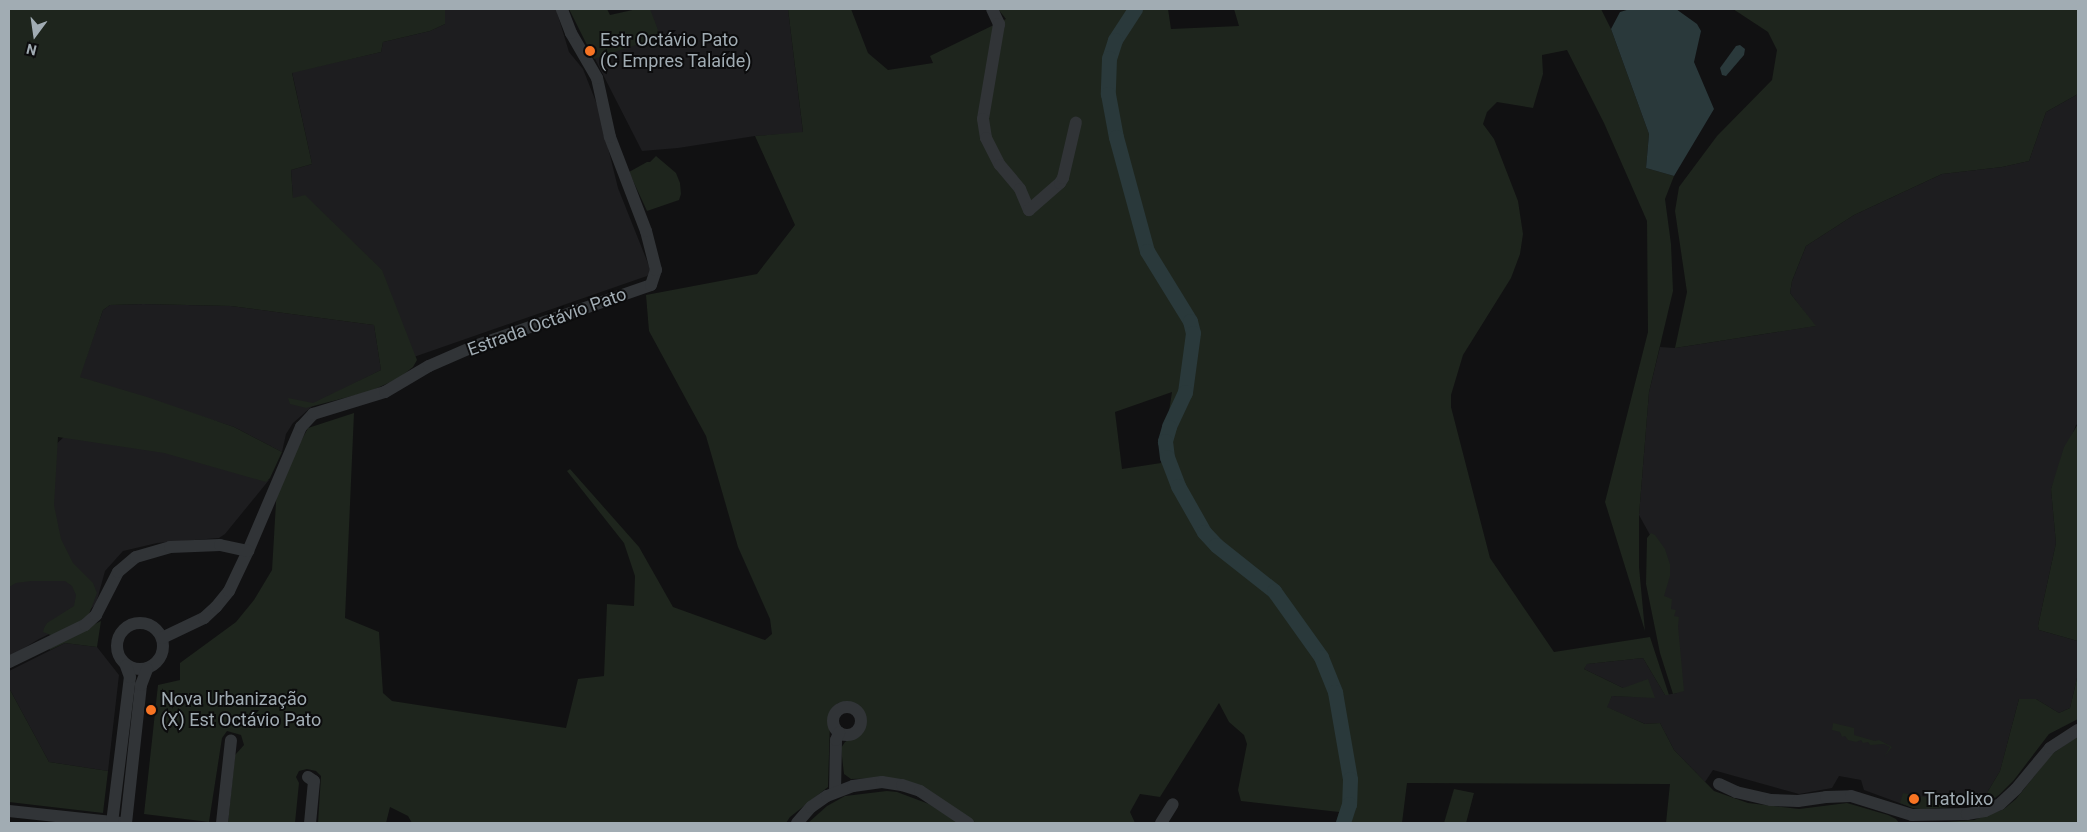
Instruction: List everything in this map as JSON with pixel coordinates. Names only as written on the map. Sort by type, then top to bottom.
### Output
[{"type":"street","name":"Estrada Octávio Pato","points":[[162,638],[190,625],[216,607],[229,591],[301,427],[312,414],[385,392],[429,366],[475,346],[651,285],[656,270],[646,231],[610,137],[596,78],[571,33],[562,9]]},
{"type":"street","points":[[992,9],[1000,24],[983,119],[986,138],[1000,165],[1020,189],[1029,210],[1060,184],[1076,122]]},
{"type":"street","points":[[9,662],[85,625],[100,609],[118,572],[136,557],[170,547],[220,545],[248,551]]},
{"type":"street","points":[[136,623],[147,624],[156,629],[162,638],[163,649],[160,659],[147,669],[141,685],[118,823],[130,676],[118,654],[116,644],[119,634],[127,627],[136,623]]},
{"type":"street","points":[[126,666],[136,670],[147,669]]},
{"type":"street","points":[[1719,784],[1744,794],[1785,802],[1851,796],[1905,814],[1947,816],[1993,808],[2008,798],[2050,748],[2078,730]]},
{"type":"street","points":[[836,792],[836,740],[839,733]]},
{"type":"street","points":[[222,823],[231,740]]},
{"type":"street","points":[[308,776],[314,781],[310,823]]},
{"type":"street","points":[[797,823],[811,807],[836,792],[862,784],[882,782],[902,785],[929,796],[966,822]]},
{"type":"street","points":[[1161,823],[1173,804]]},
{"type":"street","points":[[9,811],[118,823]]},
{"type":"shaded area","points":[[9,9],[445,9],[445,24],[430,31],[383,42],[381,52],[292,73],[312,164],[291,170],[293,198],[305,195],[382,270],[417,360],[413,367],[399,378],[371,391],[306,408],[290,404],[288,398],[313,403],[381,370],[374,325],[231,306],[110,305],[103,310],[80,377],[147,397],[234,427],[282,452],[270,478],[266,482],[164,453],[58,437],[54,505],[61,539],[73,563],[93,583],[97,593],[89,614],[83,620],[53,636],[43,632],[44,628],[47,623],[74,606],[76,595],[72,586],[65,581],[31,581],[16,583],[9,587]]},
{"type":"shaded area","points":[[445,9],[556,9],[569,52],[583,69],[598,107],[618,188],[651,271],[647,276],[411,358],[293,198],[291,170],[312,164],[292,72],[381,52],[383,42],[430,31],[445,24]]},
{"type":"shaded area","points":[[569,9],[607,9],[610,15],[637,9],[650,9],[658,30],[657,38],[594,59]]},
{"type":"shaded area","points":[[648,9],[788,9],[803,133],[755,136],[678,148],[642,151],[594,57]]},
{"type":"shaded area","points":[[788,9],[851,9],[868,53],[888,70],[933,63],[930,56],[1006,19],[998,9],[1168,9],[1171,29],[1239,26],[1234,9],[1601,9],[1611,29],[1649,134],[1646,168],[1674,176],[1665,199],[1671,244],[1673,291],[1649,392],[1639,515],[1639,567],[1645,631],[1605,502],[1648,332],[1647,221],[1604,123],[1567,50],[1542,55],[1543,74],[1533,108],[1497,102],[1487,112],[1483,124],[1494,139],[1518,201],[1523,234],[1520,254],[1511,278],[1463,355],[1451,395],[1451,407],[1490,558],[1554,652],[1650,637],[1669,695],[1665,695],[1643,658],[1587,664],[1584,669],[1623,688],[1648,679],[1655,698],[1612,696],[1607,707],[1645,724],[1660,723],[1674,750],[1714,791],[1748,803],[1799,809],[1847,803],[1888,815],[1899,823],[1666,823],[1670,784],[1407,783],[1402,823],[1336,823],[1339,812],[1241,801],[1238,790],[1247,744],[1244,735],[1229,722],[1219,703],[1160,797],[1140,794],[1130,812],[1135,823],[976,823],[923,787],[891,778],[851,779],[844,774],[841,748],[845,742],[862,732],[865,724],[863,712],[851,702],[838,703],[833,707],[830,722],[828,787],[790,817],[786,823],[412,823],[408,816],[390,807],[386,823],[318,823],[321,776],[316,771],[307,769],[299,771],[296,777],[299,783],[295,823],[228,823],[235,755],[244,745],[241,735],[227,731],[222,738],[209,822],[144,814],[158,685],[180,680],[180,663],[236,622],[254,600],[272,570],[277,486],[308,428],[354,413],[345,618],[379,632],[383,693],[392,701],[566,728],[578,679],[604,676],[607,604],[634,606],[635,576],[624,543],[567,471],[570,469],[639,547],[673,607],[765,640],[772,634],[770,619],[738,547],[706,436],[649,331],[646,295],[757,274],[795,225],[755,136],[803,132]],"holes":[[[1172,392],[1161,463],[1122,469],[1115,412]]]},
{"type":"shaded area","points":[[1630,9],[1676,9],[1697,24],[1701,31],[1694,62],[1714,109],[1674,176],[1646,168],[1649,134],[1611,29],[1620,12]]},
{"type":"shaded area","points":[[1733,9],[2078,9],[2078,94],[2046,112],[2029,161],[2002,167],[1942,174],[1854,215],[1806,246],[1792,281],[1790,293],[1816,326],[1675,348],[1687,292],[1675,211],[1679,187],[1717,136],[1772,80],[1777,50],[1768,32]]},
{"type":"shaded area","points":[[1740,45],[1745,49],[1744,55],[1726,76],[1722,75],[1720,68],[1736,46]]},
{"type":"shaded area","points":[[2078,94],[2078,424],[2051,489],[2056,543],[2038,626],[2039,630],[2078,641],[2078,674],[2070,708],[2059,713],[2036,699],[2019,699],[2000,771],[1987,793],[1995,798],[1980,805],[1913,808],[1864,790],[1861,780],[1839,776],[1832,788],[1799,794],[1713,770],[1705,782],[1674,750],[1660,723],[1645,724],[1606,707],[1612,696],[1654,697],[1623,688],[1584,669],[1586,664],[1643,658],[1665,695],[1677,693],[1650,535],[1639,515],[1649,392],[1660,347],[1675,348],[1815,326],[1790,293],[1792,281],[1806,246],[1854,215],[1942,174],[2002,167],[2029,161],[2046,112]]},
{"type":"shaded area","points":[[656,156],[676,173],[680,183],[681,194],[679,200],[647,211],[629,172],[650,162]]},
{"type":"shaded area","points":[[110,305],[231,306],[374,325],[381,370],[316,403],[293,423],[286,434],[282,452],[234,427],[79,377],[103,310]]},
{"type":"shaded area","points":[[2078,424],[2078,641],[2039,630],[2038,626],[2056,543],[2051,489],[2064,447]]},
{"type":"shaded area","points":[[66,435],[163,450],[269,480],[225,534],[219,538],[157,543],[123,551],[105,571],[96,604],[80,619],[39,639],[9,657],[9,578],[42,524],[52,448]]},
{"type":"shaded area","points":[[1651,533],[1655,535],[1665,549],[1670,564],[1670,576],[1664,596],[1672,599],[1671,609],[1676,610],[1674,616],[1679,617],[1678,626],[1684,691],[1673,694],[1660,653],[1646,584],[1647,538]]},
{"type":"shaded area","points":[[101,621],[97,647],[65,643],[50,650],[48,647]]},
{"type":"shaded area","points":[[65,643],[97,647],[119,675],[108,771],[49,762],[9,688],[9,671]]},
{"type":"shaded area","points":[[2078,674],[2078,719],[2049,734],[2014,780],[2000,794],[1995,798],[1987,793],[2000,771],[2019,699],[2036,699],[2059,713],[2070,708]]},
{"type":"shaded area","points":[[9,688],[49,762],[108,771],[103,813],[9,802]]},
{"type":"shaded area","points":[[1833,723],[1854,728],[1854,735],[1875,741],[1879,740],[1892,747],[1884,757],[1890,747],[1884,744],[1870,745],[1868,742],[1863,743],[1861,740],[1856,742],[1848,740],[1845,736],[1842,737],[1840,732],[1832,730]]},
{"type":"shaded area","points":[[2078,736],[2078,823],[1931,823],[1974,820],[2004,809],[2016,799],[2052,754]]},
{"type":"shaded area","points":[[1454,789],[1474,793],[1466,823],[1444,823]]},
{"type":"shaded area","points":[[887,791],[897,792],[929,804],[959,823],[808,823],[827,806],[845,796]]},
{"type":"shaded area","points":[[1903,793],[1946,801],[1950,807],[1913,808],[1900,803]]},
{"type":"waterway","points":[[1135,9],[1115,40],[1109,58],[1108,94],[1116,137],[1147,251],[1190,321],[1193,333],[1185,392],[1169,427],[1165,441],[1167,457],[1178,486],[1204,532],[1216,545],[1274,591],[1321,657],[1335,692],[1350,779],[1349,804],[1343,823]]},
{"type":"place","name":"Estr Octávio Pato (C Empres Talaíde)","points":[[590,51]]},
{"type":"place","name":"Nova Urbanização (X) Est Octávio Pato","points":[[151,710]]},
{"type":"place","name":"Tratolixo","points":[[1914,799]]}]
